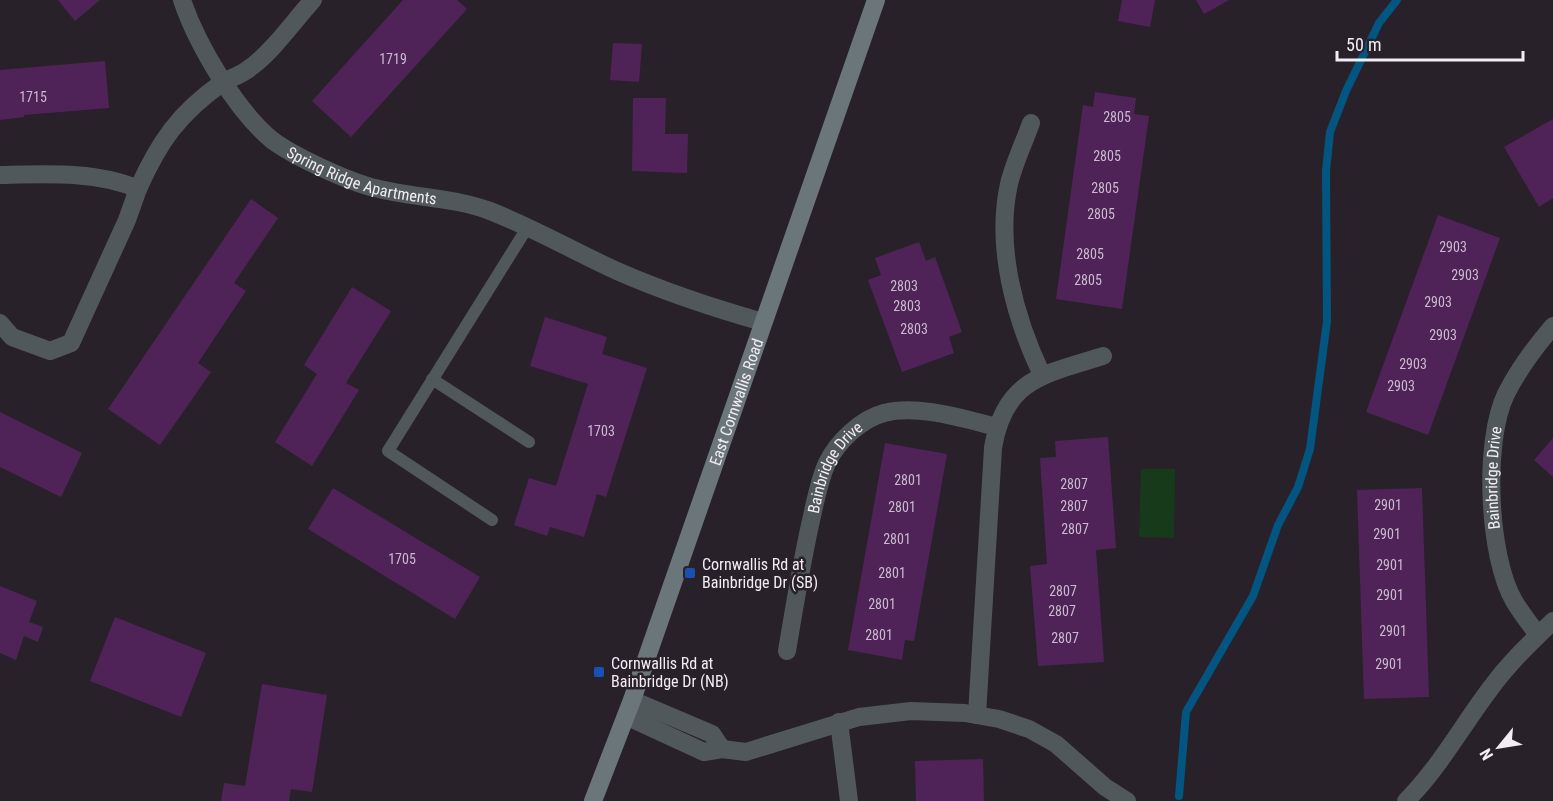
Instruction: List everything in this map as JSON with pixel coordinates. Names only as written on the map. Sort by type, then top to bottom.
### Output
[{"type":"street","name":"Spring Ridge Apartments","points":[[182,0],[205,51],[251,119],[274,141],[308,160],[373,188],[453,200],[489,211],[659,289],[763,322]]},
{"type":"street","points":[[0,323],[12,337],[50,351],[71,343],[127,220],[153,156],[182,116],[225,81],[246,71],[267,52],[313,0]]},
{"type":"street","name":"East Cornwallis Road","points":[[593,801],[629,708],[876,0]]},
{"type":"street","points":[[1031,123],[1010,182],[1004,218],[1004,246],[1020,320],[1027,343],[1042,375]]},
{"type":"street","points":[[0,175],[37,174],[105,178],[138,189]]},
{"type":"street","name":"Bainbridge Drive","points":[[1538,635],[1513,601],[1500,564],[1491,469],[1498,418],[1505,395],[1532,351],[1553,326]]},
{"type":"street","points":[[977,715],[993,448],[997,427],[1006,406],[1030,382],[1042,375],[1103,356]]},
{"type":"street","name":"Bainbridge Drive","points":[[786,651],[820,480],[828,460],[843,442],[862,422],[884,412],[906,410],[945,415],[997,427]]},
{"type":"street","points":[[1406,801],[1424,783],[1490,688],[1514,659],[1553,621]]},
{"type":"street","points":[[629,708],[712,734],[722,749],[746,752],[859,717],[911,711],[965,713],[999,719],[1029,729],[1056,744],[1077,760],[1105,787],[1127,801]]},
{"type":"street","points":[[839,722],[849,801]]},
{"type":"lane","points":[[492,520],[388,451],[526,228]]},
{"type":"lane","points":[[432,379],[529,442]]},
{"type":"green space","points":[[1141,469],[1175,469],[1174,538],[1139,537]]},
{"type":"building","points":[[58,0],[100,0],[75,21]]},
{"type":"building","points":[[403,0],[457,0],[467,9],[351,137],[312,101]]},
{"type":"building","points":[[1122,0],[1155,0],[1150,27],[1118,21]]},
{"type":"building","points":[[1196,0],[1229,0],[1204,14]]},
{"type":"building","points":[[613,43],[642,44],[639,82],[610,80]]},
{"type":"building","points":[[105,61],[109,108],[24,115],[24,117],[0,120],[0,70]]},
{"type":"building","points":[[1095,92],[1136,98],[1134,114],[1149,116],[1122,309],[1056,299],[1083,105],[1093,107]]},
{"type":"building","points":[[633,98],[666,98],[665,134],[688,134],[687,173],[632,171]]},
{"type":"building","points":[[1553,119],[1553,198],[1539,207],[1504,147]]},
{"type":"building","points":[[251,199],[278,218],[234,283],[246,291],[198,363],[211,372],[160,445],[108,409]]},
{"type":"building","points":[[1438,215],[1500,238],[1428,435],[1366,412]]},
{"type":"building","points":[[919,242],[926,261],[935,257],[962,332],[949,337],[954,353],[902,372],[868,280],[881,275],[875,258]]},
{"type":"building","points":[[352,287],[391,311],[346,383],[359,390],[312,466],[275,442],[317,374],[304,365]]},
{"type":"building","points":[[545,317],[607,337],[602,354],[647,368],[606,497],[597,494],[584,537],[550,527],[547,536],[514,525],[529,478],[556,486],[588,384],[530,366]]},
{"type":"building","points":[[0,412],[82,453],[61,497],[0,467]]},
{"type":"building","points":[[1108,437],[1116,548],[1096,550],[1104,662],[1038,666],[1030,566],[1047,564],[1040,458],[1056,457],[1055,441]]},
{"type":"building","points":[[1553,438],[1553,477],[1534,460]]},
{"type":"building","points":[[885,443],[947,454],[914,641],[905,640],[902,660],[848,650]]},
{"type":"building","points":[[333,488],[480,577],[455,619],[308,529]]},
{"type":"building","points":[[1422,488],[1429,697],[1364,699],[1357,490]]},
{"type":"building","points":[[0,586],[37,601],[29,622],[43,627],[38,642],[24,636],[16,660],[0,653]]},
{"type":"building","points":[[115,617],[206,653],[181,717],[90,681]]},
{"type":"building","points":[[262,684],[327,695],[312,792],[291,789],[289,801],[221,801],[224,783],[245,786]]},
{"type":"building","points":[[983,759],[984,801],[916,801],[915,761]]},
{"type":"waterway","points":[[1179,796],[1186,712],[1253,596],[1278,525],[1298,487],[1310,449],[1327,321],[1326,171],[1330,132],[1346,91],[1379,23],[1397,0]]},
{"type":"place","name":"Cornwallis Rd at Bainbridge Dr (SB)","points":[[690,573]]},
{"type":"place","name":"Cornwallis Rd at Bainbridge Dr (NB)","points":[[599,672]]}]
